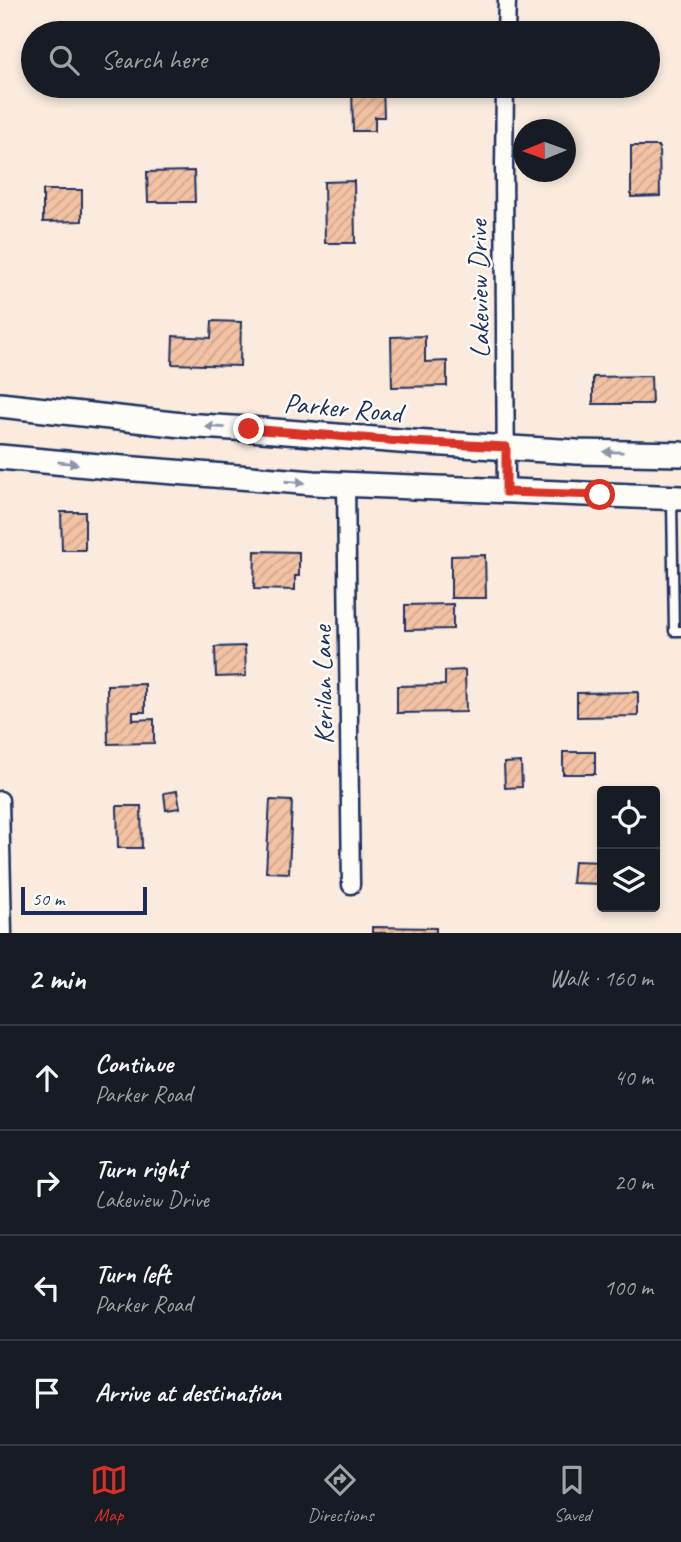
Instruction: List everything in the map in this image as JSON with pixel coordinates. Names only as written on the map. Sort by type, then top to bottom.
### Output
[{"type":"main road","name":"Parker Road","points":[[0,405],[181,425],[262,429],[458,446],[681,454]]},
{"type":"main road","points":[[0,457],[187,474],[346,484],[676,498]]},
{"type":"street","points":[[506,21],[507,0]]},
{"type":"street","name":"Lakeview Drive","points":[[505,98],[506,492]]},
{"type":"street","name":"Kerilan Lane","points":[[346,484],[351,885]]},
{"type":"street","points":[[0,800],[3,933]]},
{"type":"lane","points":[[676,498],[677,583],[674,631],[681,631]]},
{"type":"building","points":[[352,98],[383,98],[384,117],[375,117],[375,131],[353,131]]},
{"type":"building","points":[[631,146],[659,146],[660,196],[631,197]]},
{"type":"building","points":[[194,171],[195,202],[148,202],[147,172]]},
{"type":"building","points":[[354,181],[355,243],[325,243],[324,182]]},
{"type":"building","points":[[43,190],[82,190],[82,221],[43,222]]},
{"type":"building","points":[[212,321],[241,322],[240,366],[172,364],[173,336],[211,338]]},
{"type":"building","points":[[425,336],[425,362],[447,361],[447,386],[392,387],[391,337]]},
{"type":"building","points":[[651,376],[652,404],[593,404],[593,377]]},
{"type":"building","points":[[61,512],[85,512],[85,550],[62,550]]},
{"type":"building","points":[[255,551],[299,552],[299,576],[295,576],[295,590],[254,589]]},
{"type":"building","points":[[485,555],[486,598],[451,598],[451,556]]},
{"type":"building","points":[[453,604],[453,629],[405,630],[405,605]]},
{"type":"building","points":[[245,646],[246,676],[216,677],[215,647]]},
{"type":"building","points":[[465,670],[466,712],[397,713],[397,686],[445,685],[445,671]]},
{"type":"building","points":[[145,684],[145,712],[133,712],[133,720],[154,719],[154,743],[108,744],[107,685]]},
{"type":"building","points":[[638,692],[638,716],[577,717],[577,693]]},
{"type":"building","points":[[563,752],[595,752],[595,774],[563,774]]},
{"type":"building","points":[[521,762],[522,787],[505,788],[504,763]]},
{"type":"building","points":[[177,791],[180,808],[166,810],[164,793]]},
{"type":"building","points":[[270,800],[292,801],[289,873],[266,872]]},
{"type":"building","points":[[117,806],[141,806],[142,848],[118,848]]},
{"type":"building","points":[[574,861],[597,862],[597,884],[572,883]]},
{"type":"building","points":[[372,927],[436,928],[436,933],[372,933]]},
{"type":"route","points":[[249,429],[458,446],[506,447],[506,492],[600,495]]}]
